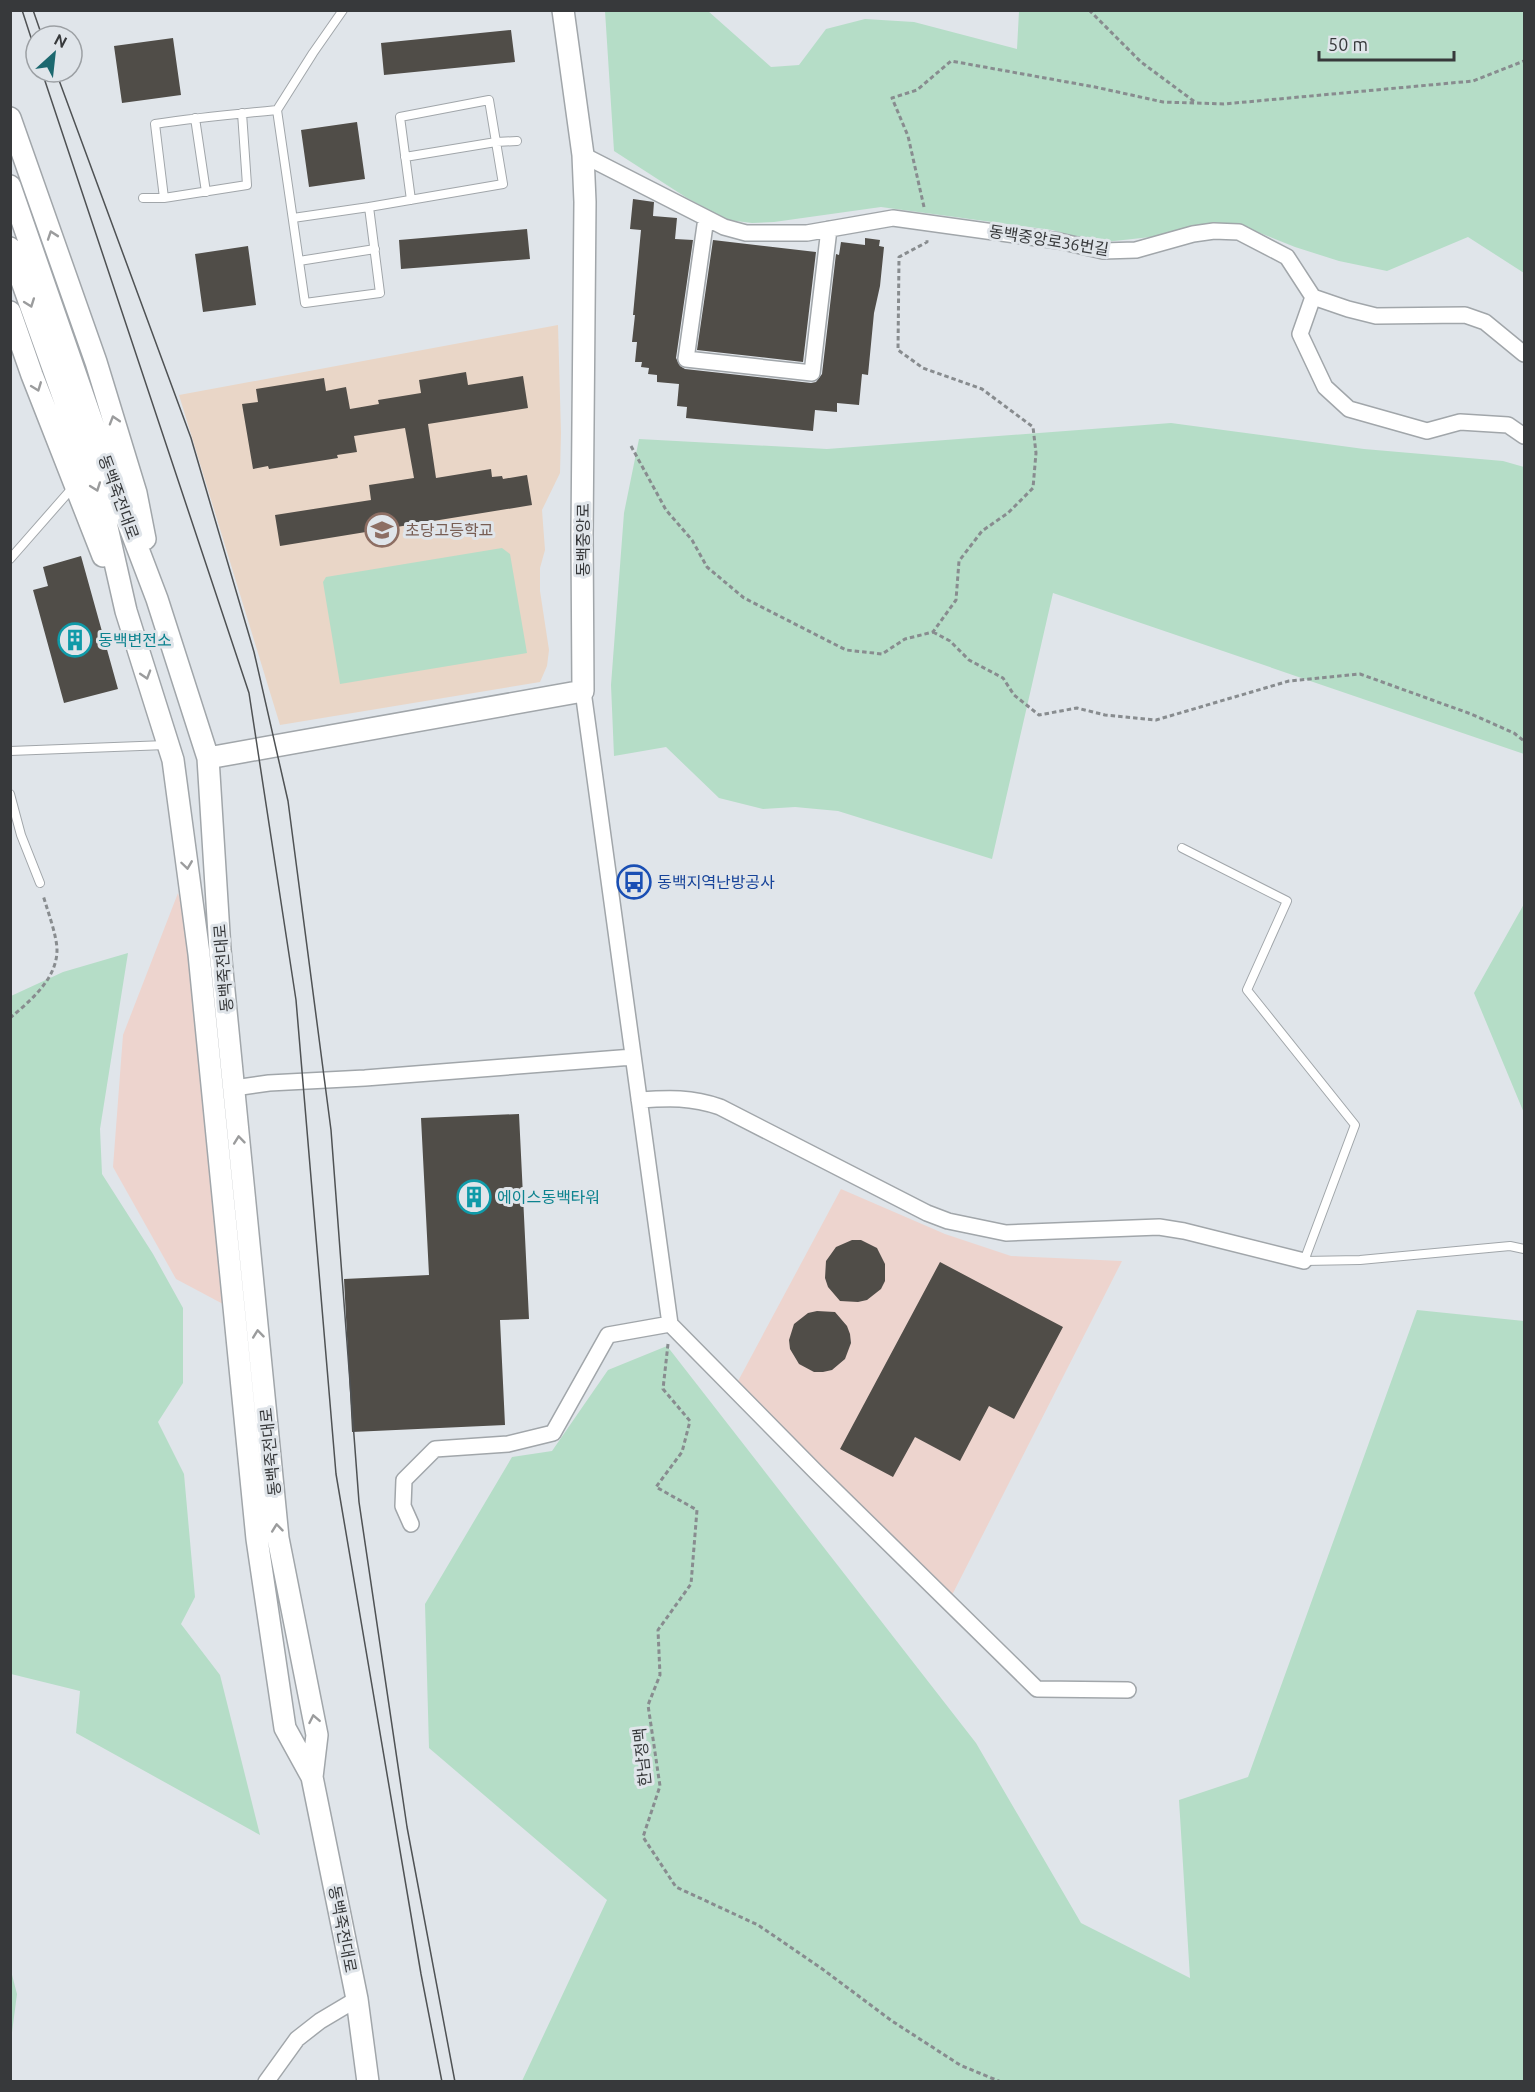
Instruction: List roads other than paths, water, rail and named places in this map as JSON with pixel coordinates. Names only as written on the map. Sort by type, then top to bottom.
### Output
[{"type":"main road","name":"동백중앙로","points":[[563,10],[583,155],[585,202],[583,691]]},
{"type":"main road","points":[[10,118],[96,362],[133,482],[157,599]]},
{"type":"main road","name":"동백죽전대로","points":[[10,186],[157,599],[208,758],[220,950],[278,1538],[317,1735],[312,1778]]},
{"type":"main road","name":"동백죽전대로","points":[[10,248],[102,505],[126,611],[172,760],[199,954],[259,1551],[285,1728],[312,1778],[357,1999],[368,2082]]},
{"type":"main road","points":[[10,312],[126,611]]},
{"type":"main road","points":[[208,758],[583,691]]},
{"type":"street","name":"동백중앙로36번길","points":[[583,155],[705,218],[724,227],[746,233],[807,233],[894,218],[1059,241],[1103,251],[1136,250],[1193,234],[1214,231],[1239,232],[1287,257],[1313,297]]},
{"type":"street","points":[[705,218],[686,359],[812,373],[829,229]]},
{"type":"street","points":[[1524,354],[1485,322],[1465,315],[1376,316],[1313,297],[1300,334],[1325,387],[1349,409],[1427,430],[1460,422],[1508,425],[1524,436]]},
{"type":"street","points":[[583,691],[670,1324],[816,1472],[1037,1689],[1128,1690]]},
{"type":"street","points":[[234,1088],[269,1083],[398,1076],[633,1057]]},
{"type":"street","points":[[639,1100],[678,1098],[702,1101],[720,1107],[927,1213],[976,1228],[1006,1233],[1038,1233],[1159,1227],[1184,1231],[1304,1261]]},
{"type":"street","points":[[411,1524],[403,1506],[404,1480],[435,1449],[508,1444],[554,1432],[608,1335],[670,1324]]},
{"type":"street","points":[[266,2082],[297,2039],[320,2021],[357,1999]]},
{"type":"lane","points":[[343,10],[313,52],[277,110],[305,303],[380,293],[369,207]]},
{"type":"lane","points":[[292,218],[369,207],[411,200],[503,184],[489,100],[400,117],[411,200]]},
{"type":"lane","points":[[164,198],[155,124],[277,110]]},
{"type":"lane","points":[[143,198],[164,198],[247,185],[242,113]]},
{"type":"lane","points":[[195,118],[206,192]]},
{"type":"lane","points":[[405,158],[496,142],[517,141]]},
{"type":"lane","points":[[299,261],[375,249]]},
{"type":"lane","points":[[10,559],[75,484]]},
{"type":"lane","points":[[10,751],[168,745]]},
{"type":"lane","points":[[10,794],[21,835],[40,883]]},
{"type":"lane","points":[[1182,848],[1287,901],[1247,990],[1355,1125],[1304,1261],[1360,1260],[1510,1246],[1524,1249]]},
{"type":"tram line","points":[[22,10],[27,24]]},
{"type":"tram line","points":[[33,10],[38,24]]},
{"type":"tram line","points":[[46,84],[249,693],[296,1000],[336,1474],[421,1974],[442,2082]]},
{"type":"tram line","points":[[60,84],[191,438],[254,652],[288,801],[331,1130],[359,1502],[407,1827],[455,2082]]},
{"type":"place","name":"초당고등학교","points":[[382,530]]},
{"type":"place","name":"동백변전소","points":[[75,640]]},
{"type":"place","name":"동백지역난방공사","points":[[634,882]]},
{"type":"place","name":"에이스동백타워","points":[[474,1197]]}]
